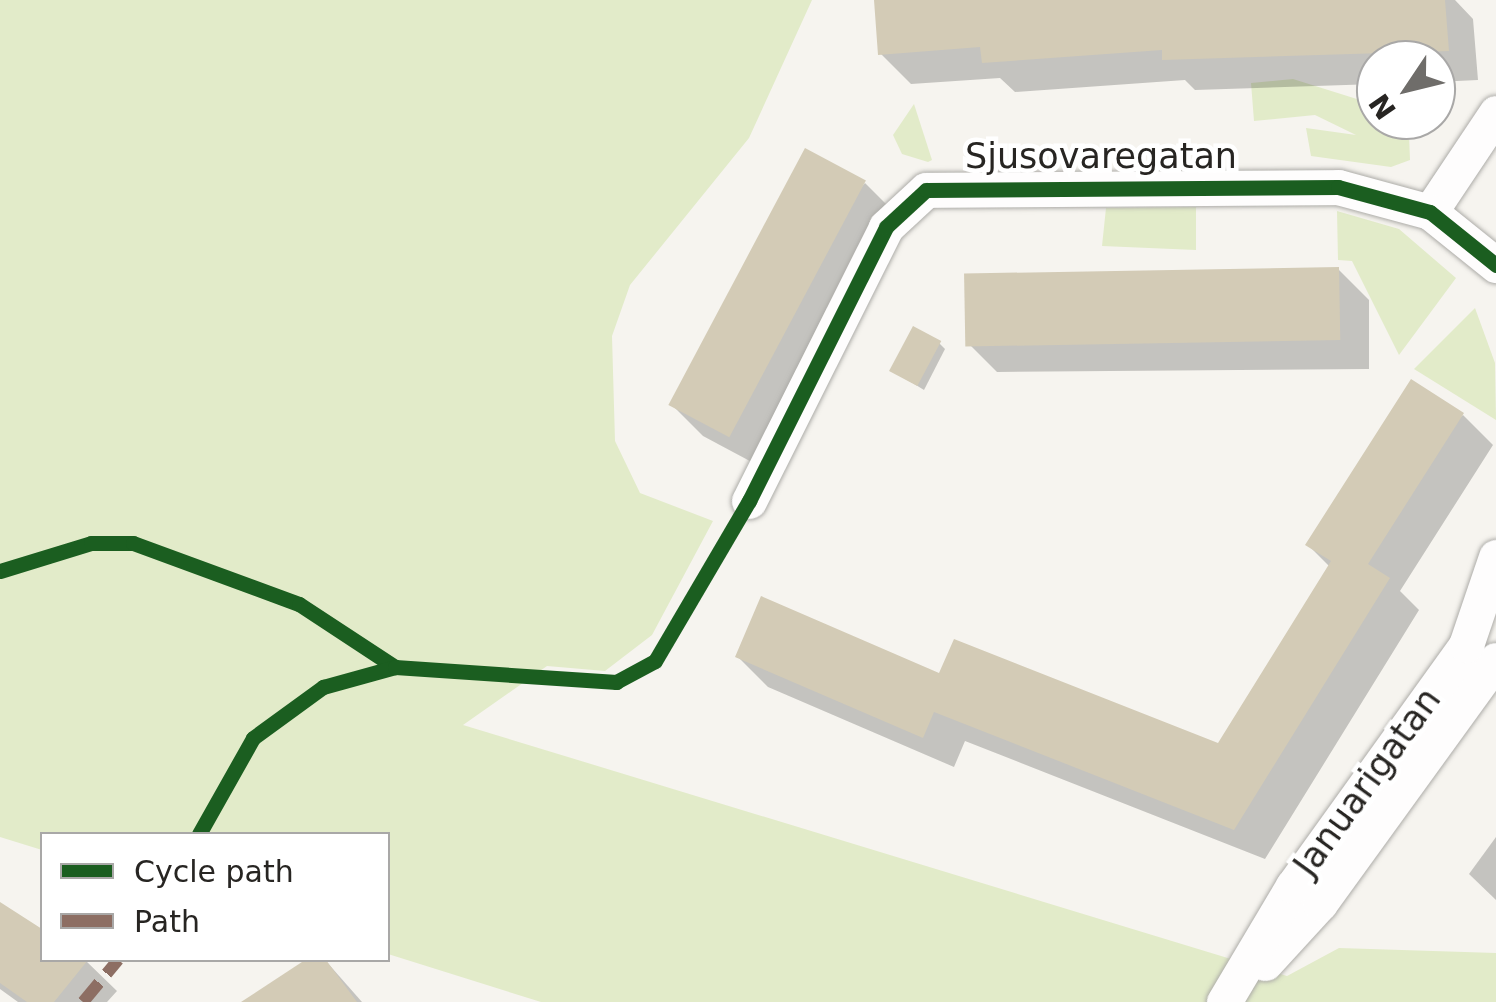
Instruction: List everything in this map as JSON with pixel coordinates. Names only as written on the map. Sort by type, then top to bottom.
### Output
[{"type":"street","points":[[1430,212],[1496,113]]},
{"type":"street","name":"Sjusovaregatan","points":[[749,501],[886,227],[926,190],[1338,187],[1430,212],[1496,265]]},
{"type":"street","name":"Januarigatan","points":[[1224,1002],[1293,886],[1466,644],[1496,556]]},
{"type":"street","name":"Januarigatan","points":[[1232,1002],[1320,903],[1496,660]]},
{"type":"green space","points":[[0,0],[812,0],[749,138],[630,285],[612,336],[615,441],[640,493],[713,521],[652,635],[605,671],[547,666],[463,725],[1287,976],[1339,948],[1496,953],[1496,1002],[541,1002],[390,955],[390,832],[40,832],[40,849],[0,837]]},
{"type":"green space","points":[[1293,79],[1356,99],[1356,135],[1315,115],[1254,121],[1251,83]]},
{"type":"green space","points":[[914,104],[932,160],[928,162],[902,154],[893,135]]},
{"type":"green space","points":[[1306,128],[1356,135],[1356,140],[1409,140],[1410,160],[1391,167],[1311,156]]},
{"type":"green space","points":[[1196,207],[1196,250],[1102,246],[1106,208]]},
{"type":"green space","points":[[1337,211],[1399,229],[1456,278],[1399,355],[1352,261],[1338,260]]},
{"type":"green space","points":[[1475,308],[1495,363],[1496,420],[1414,369]]},
{"type":"building","points":[[874,0],[1445,0],[1448,40],[1356,40],[1356,54],[1162,60],[1162,50],[982,63],[980,47],[878,55]]},
{"type":"building","points":[[805,148],[866,180],[729,437],[668,405]]},
{"type":"building","points":[[1339,267],[1340,340],[965,347],[964,274]]},
{"type":"building","points":[[913,326],[941,341],[917,386],[889,371]]},
{"type":"building","points":[[1411,379],[1464,413],[1368,564],[1390,578],[1234,830],[934,712],[923,738],[735,657],[761,596],[939,673],[954,639],[1218,743],[1331,561],[1305,545]]},
{"type":"building","points":[[0,902],[40,928],[40,962],[86,962],[54,1002],[27,1002],[0,983]]},
{"type":"building","points":[[302,962],[327,962],[357,1002],[241,1002]]},
{"type":"marked path","points":[[83,1002],[116,962]]},
{"type":"cycle path","points":[[200,832],[253,738],[323,687],[395,667],[616,682],[655,661],[749,501],[886,227],[926,190],[1338,187],[1430,212],[1496,265]]},
{"type":"cycle path","points":[[0,571],[91,543],[133,543],[299,604],[395,667]]}]
